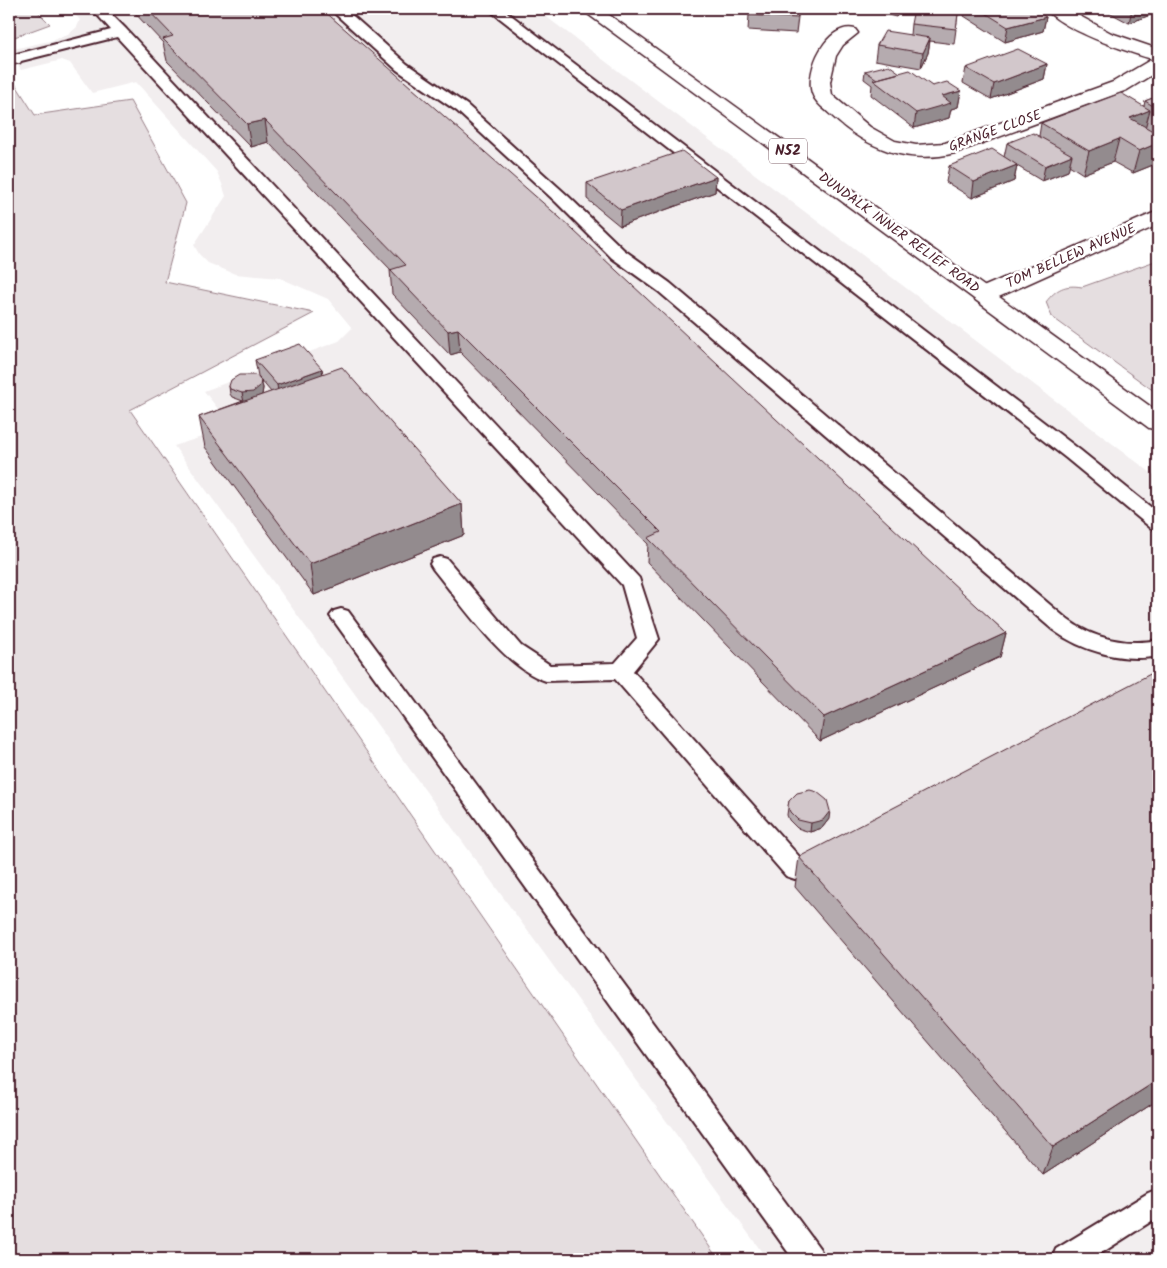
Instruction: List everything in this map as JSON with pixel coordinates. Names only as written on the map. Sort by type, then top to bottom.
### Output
[{"type":"street","name":"DUNDALK INNER RELIEF ROAD","points":[[590,9],[1158,423]]},
{"type":"street","points":[[1055,9],[1116,42],[1158,55]]},
{"type":"street","name":"GRANGE CLOSE","points":[[849,33],[837,38],[829,50],[820,81],[822,96],[846,119],[880,143],[927,153],[948,149],[1120,86],[1158,63]]},
{"type":"street","name":"TOM BELLEW AVENUE","points":[[984,295],[1158,217]]},
{"type":"lane","points":[[99,9],[632,583],[648,639],[621,671],[546,673],[513,651],[440,564]]},
{"type":"lane","points":[[336,9],[402,67],[462,108],[562,199],[618,254],[664,287],[1026,596],[1074,634],[1094,642],[1118,648],[1152,650],[1158,648]]},
{"type":"lane","points":[[495,9],[1014,411],[1073,454],[1158,523]]},
{"type":"lane","points":[[11,59],[121,32]]},
{"type":"lane","points":[[340,616],[810,1259]]},
{"type":"lane","points":[[621,671],[794,869]]},
{"type":"lane","points":[[1066,1259],[1158,1202]]},
{"type":"shaded area","points":[[9,9],[35,9],[50,24],[9,39]]},
{"type":"shaded area","points":[[70,9],[536,9],[1158,478],[1158,1259],[767,1259],[174,446],[232,427],[204,391],[339,341],[352,328],[328,299],[280,278],[235,274],[208,263],[199,254],[194,245],[226,196],[222,184],[217,172],[136,82],[92,93],[70,63],[62,60],[21,70],[9,53],[9,50],[54,40],[70,33],[77,27],[80,20]]},
{"type":"shaded area","points":[[9,74],[35,115],[130,101],[186,203],[165,282],[314,313],[130,410],[718,1259],[9,1259]]},
{"type":"shaded area","points":[[1158,260],[1158,394],[1052,317],[1046,302],[1061,288],[1071,286],[1082,287]]},
{"type":"building","points":[[147,9],[322,9],[559,217],[1006,633],[824,717],[648,538],[661,532],[458,329],[448,331],[390,270],[406,265],[265,120],[247,124],[163,39],[173,36]]},
{"type":"building","points":[[750,9],[799,9],[797,18],[749,15]]},
{"type":"building","points":[[914,9],[943,9],[943,13],[958,14],[956,29],[911,24]]},
{"type":"building","points":[[979,9],[1033,9],[1046,17],[1008,27]]},
{"type":"building","points":[[885,31],[930,38],[923,53],[877,45]]},
{"type":"building","points":[[1018,49],[1047,64],[994,84],[966,68]]},
{"type":"building","points":[[889,65],[900,73],[877,79],[865,71]]},
{"type":"building","points":[[910,70],[932,86],[947,82],[961,91],[942,96],[951,103],[916,113],[873,80]]},
{"type":"building","points":[[1121,93],[1150,110],[1130,118],[1158,134],[1158,143],[1139,151],[1119,139],[1089,151],[1041,123]]},
{"type":"building","points":[[1158,96],[1158,109],[1145,101]]},
{"type":"building","points":[[1033,133],[1072,155],[1045,166],[1007,143]]},
{"type":"building","points":[[992,149],[1017,165],[974,182],[949,166]]},
{"type":"building","points":[[682,151],[716,177],[621,210],[587,183]]},
{"type":"building","points":[[300,344],[322,369],[277,385],[255,360]]},
{"type":"building","points":[[342,367],[462,504],[310,564],[199,417]]},
{"type":"building","points":[[239,375],[255,375],[261,380],[260,386],[253,392],[242,393],[230,389],[231,380]]},
{"type":"building","points":[[1158,670],[1158,1080],[1053,1147],[799,857]]},
{"type":"building","points":[[810,790],[817,792],[827,800],[830,811],[823,820],[811,823],[798,820],[790,812],[788,806],[789,801],[797,793]]}]
